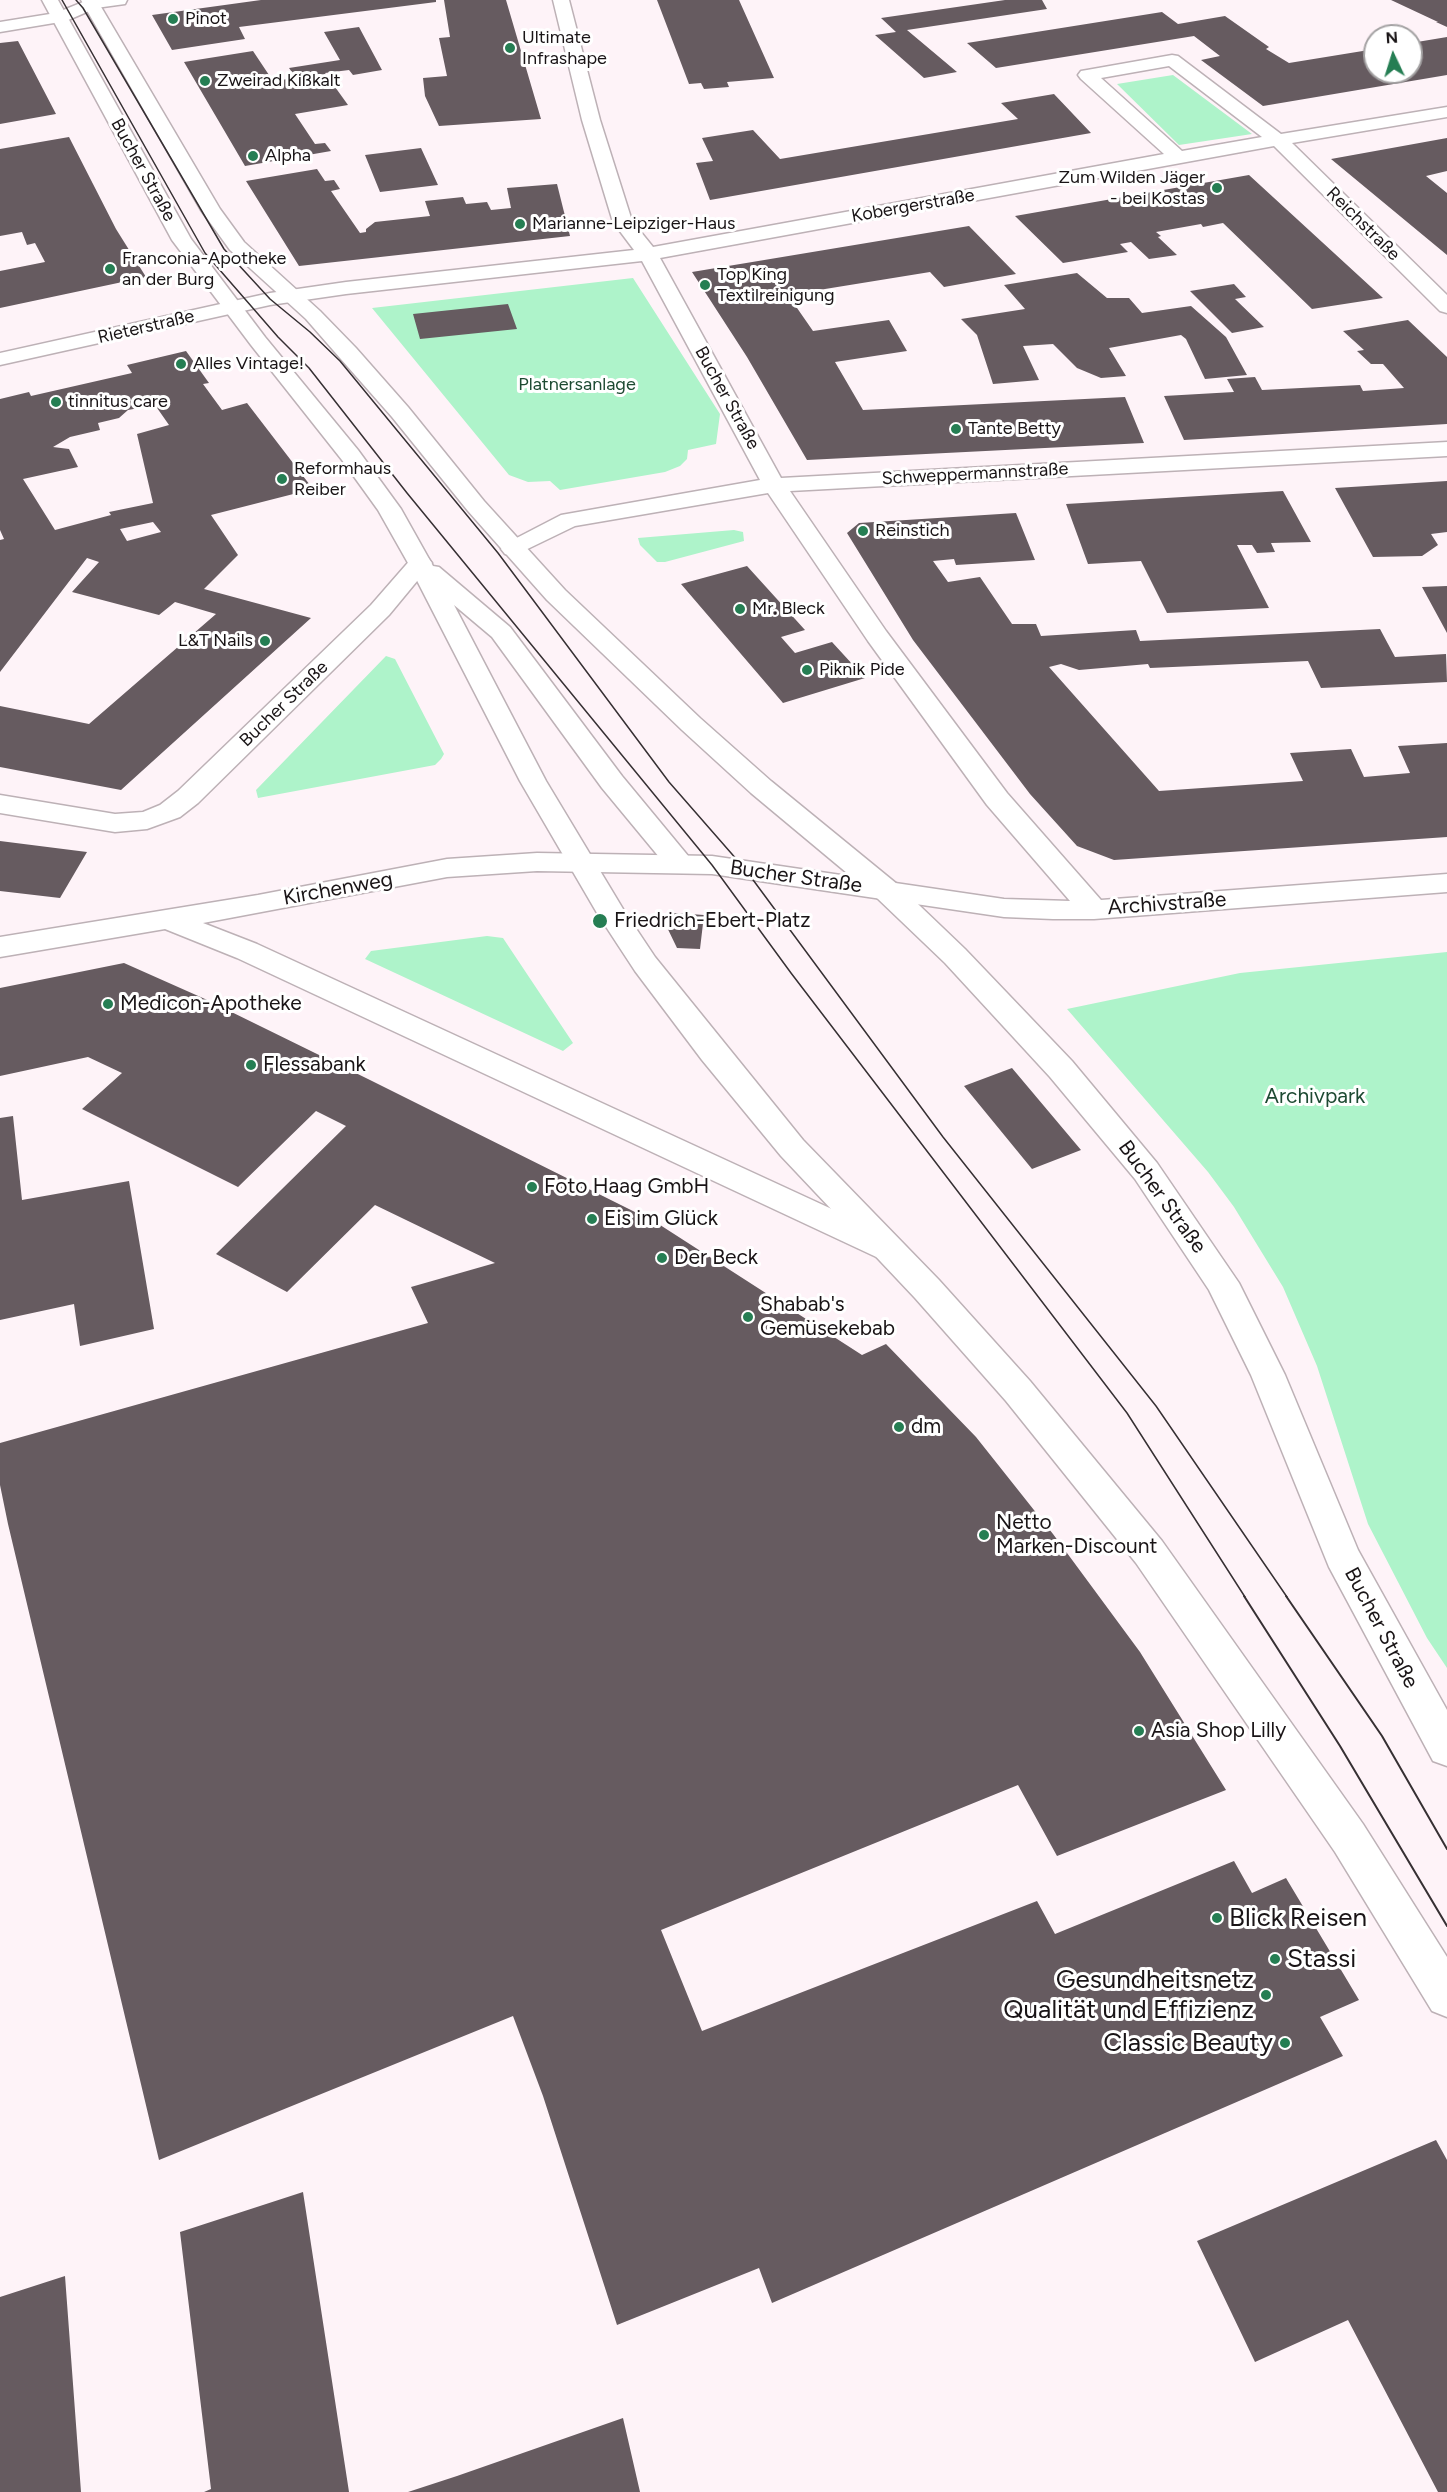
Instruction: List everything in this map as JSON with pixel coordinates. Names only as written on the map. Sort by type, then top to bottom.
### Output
[{"type":"street","name":"Bucher Straße","points":[[50,0],[171,221],[232,307],[370,481],[398,524],[533,781],[645,963],[713,1053],[792,1148],[927,1289],[1018,1391],[1149,1552],[1349,1838],[1447,1995]]},
{"type":"street","points":[[0,27],[60,17],[91,2],[119,0]]},
{"type":"street","name":"Bucher Straße","points":[[561,0],[591,120],[623,222],[648,254],[774,485],[878,636],[997,798],[1094,910]]},
{"type":"street","name":"Bucher Straße","points":[[91,2],[211,210],[237,246],[333,336],[393,404],[513,549]]},
{"type":"street","points":[[1178,157],[1087,75],[1172,60],[1280,142]]},
{"type":"street","name":"Kobergerstraße","points":[[648,254],[1178,157],[1280,142],[1447,112]]},
{"type":"street","name":"Reichstraße","points":[[1280,142],[1447,307]]},
{"type":"street","points":[[292,296],[648,254]]},
{"type":"street","name":"Rieterstraße","points":[[0,359],[232,307],[292,296]]},
{"type":"street","name":"Schweppermannstraße","points":[[513,549],[569,520],[774,485],[1447,449]]},
{"type":"street","points":[[513,549],[556,595],[691,724],[761,787],[887,891]]},
{"type":"street","name":"Bucher Straße","points":[[0,804],[105,822],[131,823],[170,812],[380,610],[420,563]]},
{"type":"street","points":[[420,563],[501,632],[612,782],[679,863]]},
{"type":"street","name":"Kirchenweg","points":[[0,947],[258,904],[447,868],[581,862],[679,863]]},
{"type":"street","name":"Bucher Straße","points":[[679,863],[745,869],[887,891],[986,987],[1061,1069],[1146,1171],[1222,1283],[1268,1375],[1342,1556],[1447,1748]]},
{"type":"street","name":"Archivstraße","points":[[887,891],[1004,908],[1094,910],[1447,883]]},
{"type":"street","name":"Bucher Straße","points":[[165,918],[247,951],[887,1249]]},
{"type":"green space","points":[[1173,75],[1252,134],[1179,145],[1117,84]]},
{"type":"green space","name":"Platnersanlage","points":[[633,278],[720,414],[716,444],[688,450],[687,459],[680,466],[665,472],[560,490],[550,481],[528,482],[509,475],[372,308]]},
{"type":"green space","points":[[734,530],[743,532],[744,541],[665,562],[657,562],[640,545],[638,538]]},
{"type":"green space","points":[[386,656],[395,659],[444,754],[441,759],[435,765],[258,798],[256,790]]},
{"type":"green space","points":[[487,936],[503,938],[573,1043],[563,1051],[365,959],[371,951]]},
{"type":"green space","name":"Archivpark","points":[[1447,952],[1447,1668],[1427,1638],[1368,1524],[1317,1366],[1283,1287],[1234,1207],[1208,1172],[1067,1009],[1240,973]]},
{"type":"building","points":[[261,0],[436,0],[436,2],[239,27],[245,39],[172,50],[152,15]]},
{"type":"building","points":[[444,0],[506,0],[541,119],[439,126],[425,96],[423,78],[447,76],[439,38],[450,37]]},
{"type":"building","points":[[657,0],[739,0],[774,78],[727,82],[729,87],[704,89],[701,83],[689,84]]},
{"type":"building","points":[[1005,0],[1042,0],[1047,9],[907,30],[957,72],[924,78],[875,35],[896,32],[881,18]]},
{"type":"building","points":[[1391,0],[1447,0],[1447,27],[1436,22],[1438,22]]},
{"type":"building","points":[[1162,12],[1178,24],[1225,16],[1269,47],[1266,49],[1289,63],[1363,51],[1363,84],[1394,84],[1263,106],[1201,60],[1220,56],[1194,36],[996,68],[967,43]]},
{"type":"building","points":[[359,27],[382,70],[353,75],[349,70],[325,73],[348,105],[295,114],[315,144],[325,143],[331,151],[245,166],[184,62],[253,51],[273,81],[296,78],[289,68],[340,60],[324,32]]},
{"type":"building","points":[[1447,37],[1447,75],[1423,79],[1423,41]]},
{"type":"building","points":[[18,41],[56,114],[0,124],[0,43]]},
{"type":"building","points":[[1054,94],[1091,133],[710,200],[696,163],[713,161],[702,138],[753,130],[780,159],[1018,119],[1001,103]]},
{"type":"building","points":[[69,137],[116,229],[146,277],[0,308],[0,271],[45,262],[35,243],[27,245],[22,232],[0,236],[0,149]]},
{"type":"building","points":[[1447,138],[1447,171],[1426,176],[1447,193],[1447,255],[1331,159]]},
{"type":"building","points":[[421,148],[438,185],[380,192],[365,155]]},
{"type":"building","points":[[317,169],[325,181],[334,180],[340,189],[331,191],[360,233],[366,232],[366,229],[375,222],[430,216],[425,201],[463,197],[466,204],[487,202],[491,210],[511,208],[507,188],[557,184],[570,236],[299,266],[246,181]]},
{"type":"building","points":[[1249,175],[1383,298],[1312,309],[1223,223],[1203,227],[1201,224],[1156,232],[1161,236],[1158,237],[1177,255],[1149,259],[1131,242],[1120,244],[1128,252],[1063,263],[1015,216]]},
{"type":"building","points":[[969,226],[1016,274],[944,287],[930,272],[788,295],[813,331],[889,320],[907,351],[835,362],[863,410],[1125,397],[1144,443],[807,460],[747,357],[692,272]]},
{"type":"building","points":[[1077,273],[1107,298],[1129,298],[1142,313],[1191,306],[1226,337],[1247,375],[1205,379],[1186,339],[1181,335],[1109,348],[1126,376],[1101,378],[1077,368],[1053,344],[1023,346],[1039,380],[993,384],[977,335],[961,319],[1025,309],[1004,285]]},
{"type":"building","points":[[1234,284],[1246,297],[1235,299],[1264,327],[1232,333],[1190,291]]},
{"type":"building","points":[[508,304],[517,329],[420,339],[413,314]]},
{"type":"building","points":[[1408,320],[1447,357],[1447,424],[1184,440],[1164,396],[1234,392],[1227,379],[1255,377],[1262,390],[1360,385],[1363,391],[1404,388],[1383,364],[1371,364],[1357,351],[1364,350],[1343,331]]},
{"type":"building","points":[[186,351],[209,383],[203,384],[222,410],[247,403],[313,489],[211,515],[238,555],[204,589],[311,618],[121,790],[0,767],[0,706],[89,724],[216,614],[175,602],[159,615],[72,592],[99,562],[87,558],[0,672],[0,540],[4,539],[0,530],[0,399],[29,392],[31,396],[132,373],[127,365]],"holes":[[[155,405],[169,425],[137,434],[153,503],[109,512],[111,515],[55,530],[23,479],[78,467],[69,449],[53,447],[70,437],[100,430],[98,423],[119,418],[128,410]],[[153,522],[161,532],[127,541],[120,529]]]},
{"type":"building","points":[[1447,481],[1447,532],[1431,534],[1438,545],[1422,556],[1373,557],[1335,488]]},
{"type":"building","points":[[1283,491],[1311,542],[1271,543],[1275,552],[1257,553],[1252,545],[1237,545],[1269,608],[1167,613],[1141,561],[1088,564],[1066,504]]},
{"type":"building","points":[[1016,513],[1035,560],[956,565],[954,559],[933,561],[948,582],[980,577],[1012,624],[1036,624],[1041,636],[1136,630],[1140,641],[1380,629],[1395,657],[1446,654],[1447,682],[1321,688],[1308,661],[1150,668],[1148,664],[1079,670],[1061,664],[1049,667],[1159,791],[1303,781],[1290,753],[1351,749],[1364,777],[1410,773],[1398,746],[1447,743],[1447,837],[1114,860],[1077,846],[1030,794],[913,640],[847,533],[859,523]]},
{"type":"building","points":[[747,566],[805,630],[781,637],[795,653],[832,642],[865,678],[783,703],[681,584]]},
{"type":"building","points":[[1447,586],[1447,633],[1422,587]]},
{"type":"building","points":[[0,841],[87,852],[60,898],[0,891]]},
{"type":"building","points":[[675,913],[704,915],[700,949],[677,948],[663,919],[666,915]]},
{"type":"building","points":[[124,963],[205,999],[657,1223],[862,1355],[886,1344],[976,1437],[1053,1534],[1140,1652],[1226,1790],[1057,1856],[1018,1785],[661,1930],[702,2031],[1037,1901],[1055,1934],[1234,1861],[1252,1893],[1286,1878],[1359,2000],[1320,2017],[1343,2056],[772,2303],[759,2268],[617,2325],[543,2096],[513,2016],[159,2160],[8,1524],[0,1485],[0,1443],[428,1323],[411,1287],[495,1263],[375,1205],[287,1292],[216,1254],[346,1126],[316,1111],[238,1187],[82,1109],[122,1073],[88,1057],[0,1076],[0,988]]},
{"type":"building","points":[[1012,1068],[1081,1150],[1032,1169],[964,1086]]},
{"type":"building","points":[[13,1116],[22,1200],[129,1181],[154,1329],[80,1346],[74,1304],[0,1320],[0,1118]]},
{"type":"building","points":[[1436,2140],[1447,2160],[1447,2492],[1438,2492],[1348,2320],[1255,2362],[1197,2241]]},
{"type":"building","points":[[303,2192],[349,2492],[204,2492],[211,2489],[180,2232]]},
{"type":"building","points":[[65,2276],[81,2492],[0,2492],[0,2297]]},
{"type":"building","points":[[623,2418],[640,2492],[408,2492],[457,2476]]},
{"type":"tram line","points":[[62,0],[205,253],[278,337],[309,368],[407,493],[712,865],[791,973],[1127,1413],[1245,1597]]},
{"type":"tram line","points":[[76,0],[83,8],[224,249],[270,299],[310,332],[340,361],[498,553],[669,782],[745,869],[943,1137],[1156,1406],[1287,1597]]},
{"type":"tram line","points":[[1244,1596],[1340,1746],[1447,1926]]},
{"type":"tram line","points":[[1286,1596],[1382,1736],[1447,1849]]},
{"type":"place","name":"Pinot","points":[[173,19]]},
{"type":"place","name":"Ultimate Infrashape","points":[[510,48]]},
{"type":"place","name":"Zweirad Kißkalt","points":[[205,81]]},
{"type":"place","name":"Alpha","points":[[253,156]]},
{"type":"place","name":"Zum Wilden Jäger - bei Kostas","points":[[1217,188]]},
{"type":"place","name":"Marianne-Leipziger-Haus","points":[[520,224]]},
{"type":"place","name":"Franconia-Apotheke an der Burg","points":[[110,269]]},
{"type":"place","name":"Top King Textilreinigung","points":[[705,285]]},
{"type":"place","name":"Alles Vintage!","points":[[181,364]]},
{"type":"place","name":"tinnitus care","points":[[56,402]]},
{"type":"place","name":"Tante Betty","points":[[956,429]]},
{"type":"place","name":"Reformhaus Reiber","points":[[282,479]]},
{"type":"place","name":"Reinstich","points":[[863,531]]},
{"type":"place","name":"Mr. Bleck","points":[[740,609]]},
{"type":"place","name":"L&T Nails","points":[[265,641]]},
{"type":"place","name":"Piknik Pide","points":[[807,670]]},
{"type":"place","name":"Friedrich-Ebert-Platz","points":[[600,921]]},
{"type":"place","name":"Medicon-Apotheke","points":[[108,1004]]},
{"type":"place","name":"Flessabank","points":[[251,1065]]},
{"type":"place","name":"Foto Haag GmbH","points":[[532,1187]]},
{"type":"place","name":"Eis im Glück","points":[[592,1219]]},
{"type":"place","name":"Der Beck","points":[[662,1258]]},
{"type":"place","name":"Shabab's Gemüsekebab","points":[[748,1317]]},
{"type":"place","name":"dm","points":[[899,1427]]},
{"type":"place","name":"Netto Marken-Discount","points":[[984,1535]]},
{"type":"place","name":"Asia Shop Lilly","points":[[1139,1731]]},
{"type":"place","name":"Blick Reisen","points":[[1217,1918]]},
{"type":"place","name":"Stassi","points":[[1275,1959]]},
{"type":"place","name":"Gesundheitsnetz Qualität und Effizienz","points":[[1266,1995]]},
{"type":"place","name":"Classic Beauty","points":[[1285,2043]]}]
